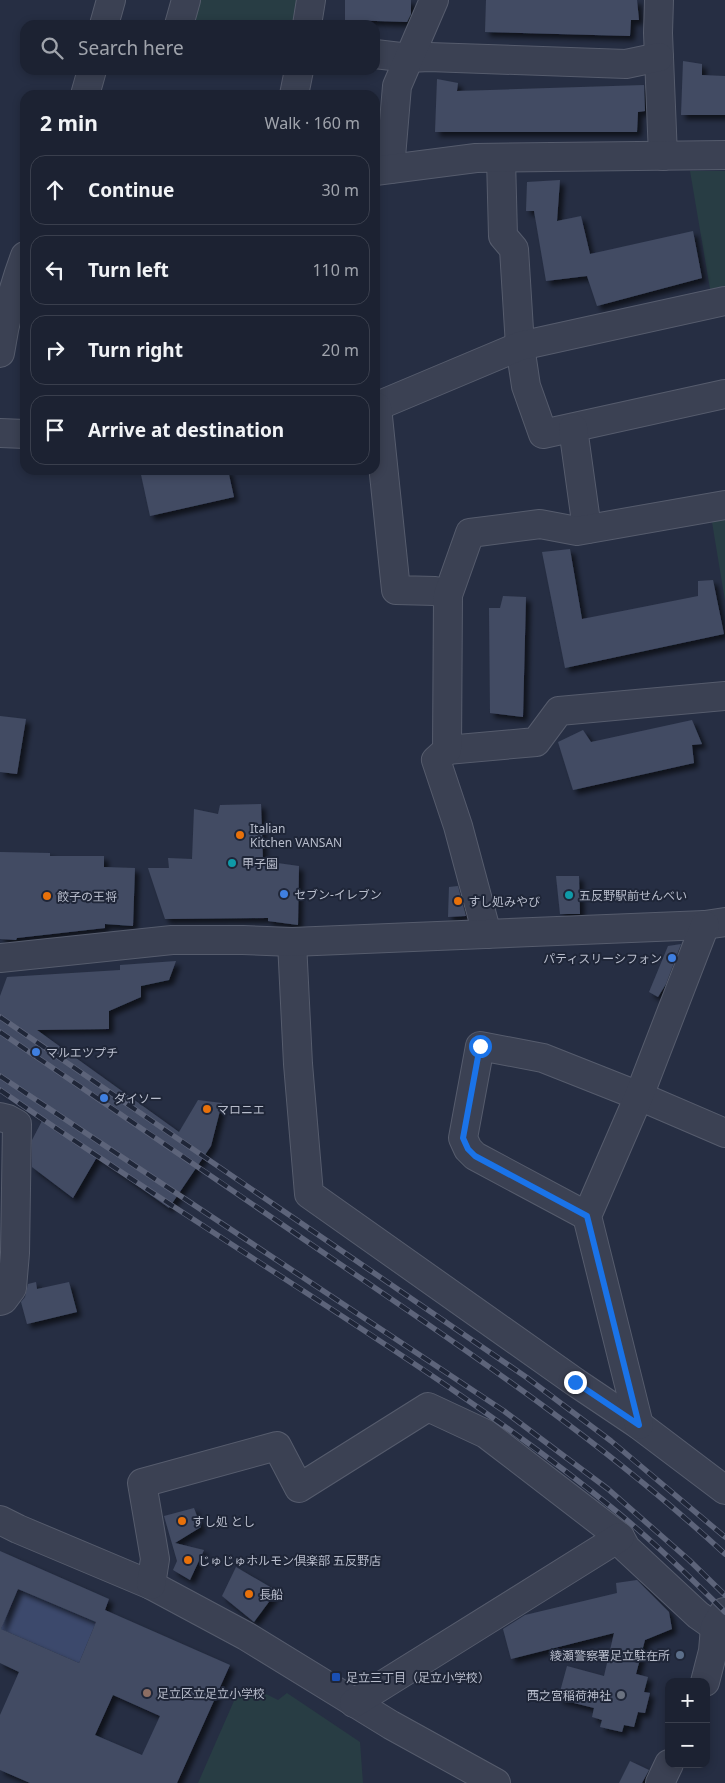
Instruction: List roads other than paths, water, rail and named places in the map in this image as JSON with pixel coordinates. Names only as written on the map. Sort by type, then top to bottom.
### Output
[{"type":"street","points":[[105,20],[111,0]]},
{"type":"street","points":[[180,20],[186,0]]},
{"type":"street","points":[[308,20],[311,0]]},
{"type":"street","points":[[434,0],[397,86],[383,170],[476,158],[725,155]]},
{"type":"street","points":[[659,0],[658,33],[663,156]]},
{"type":"street","points":[[380,55],[409,58],[429,57],[626,64],[659,57]]},
{"type":"street","points":[[86,90],[91,75]]},
{"type":"street","points":[[295,90],[298,75]]},
{"type":"street","points":[[501,158],[502,236],[514,249],[520,346],[526,386],[543,434],[725,394]]},
{"type":"street","points":[[0,353],[8,306],[20,269]]},
{"type":"street","points":[[380,405],[520,346],[725,301]]},
{"type":"street","points":[[573,428],[587,529]]},
{"type":"street","points":[[0,433],[20,434]]},
{"type":"street","points":[[380,444],[396,590],[435,591],[448,595]]},
{"type":"street","points":[[447,750],[448,595],[470,533],[540,524],[577,531],[725,505]]},
{"type":"street","points":[[487,934],[458,826],[436,760],[447,750],[536,742],[559,711],[725,696]]},
{"type":"street","points":[[0,958],[172,940],[292,942],[715,924],[587,1216],[639,1425]]},
{"type":"street","points":[[292,942],[298,1064],[309,1194],[723,1485]]},
{"type":"street","points":[[587,1216],[475,1156],[468,1149],[463,1138],[480,1046],[542,1058],[639,1096],[725,1133]]},
{"type":"street","points":[[0,1117],[17,1124],[15,1254],[12,1288],[3,1300],[0,1301]]},
{"type":"street","points":[[151,1585],[155,1559],[142,1483],[277,1446],[298,1488],[428,1407],[486,1434],[620,1537],[626,1548],[698,1616],[720,1619],[706,1678]]},
{"type":"street","points":[[0,1520],[151,1585],[246,1636],[390,1725],[496,1783]]},
{"type":"street","points":[[354,1703],[620,1537]]},
{"type":"street","points":[[660,1783],[667,1768]]},
{"type":"water","points":[[18,1589],[96,1622],[79,1663],[1,1629]]},
{"type":"railway","points":[[0,1017],[526,1377],[611,1441],[725,1537]]},
{"type":"railway","points":[[0,1032],[499,1374],[592,1442],[725,1554]]},
{"type":"railway","points":[[0,1076],[504,1411],[608,1489],[689,1560],[725,1595]]},
{"type":"railway","points":[[0,1090],[151,1192],[465,1398],[567,1472],[616,1511],[672,1560],[725,1612]]},
{"type":"place","name":"Italian Kitchen VANSAN","points":[[240,835]]},
{"type":"place","name":"甲子園","points":[[232,863]]},
{"type":"place","name":"セブン-イレブン","points":[[284,894]]},
{"type":"place","name":"五反野駅前せんべい","points":[[569,895]]},
{"type":"place","name":"餃子の王将","points":[[47,896]]},
{"type":"place","name":"すし処みやび","points":[[458,901]]},
{"type":"place","name":"パティスリーシフォン","points":[[672,958]]},
{"type":"place","name":"マルエツプチ","points":[[36,1052]]},
{"type":"place","name":"ダイソー","points":[[104,1098]]},
{"type":"place","name":"マロニエ","points":[[207,1109]]},
{"type":"place","name":"すし処 とし","points":[[182,1521]]},
{"type":"place","name":"じゅじゅホルモン倶楽部 五反野店","points":[[188,1560]]},
{"type":"place","name":"長船","points":[[249,1594]]},
{"type":"place","name":"綾瀬警察署足立駐在所","points":[[680,1655]]},
{"type":"place","name":"足立三丁目（足立小学校）","points":[[336,1677]]},
{"type":"place","name":"足立区立足立小学校","points":[[147,1693]]},
{"type":"place","name":"西之宮稲荷神社","points":[[621,1695]]}]
